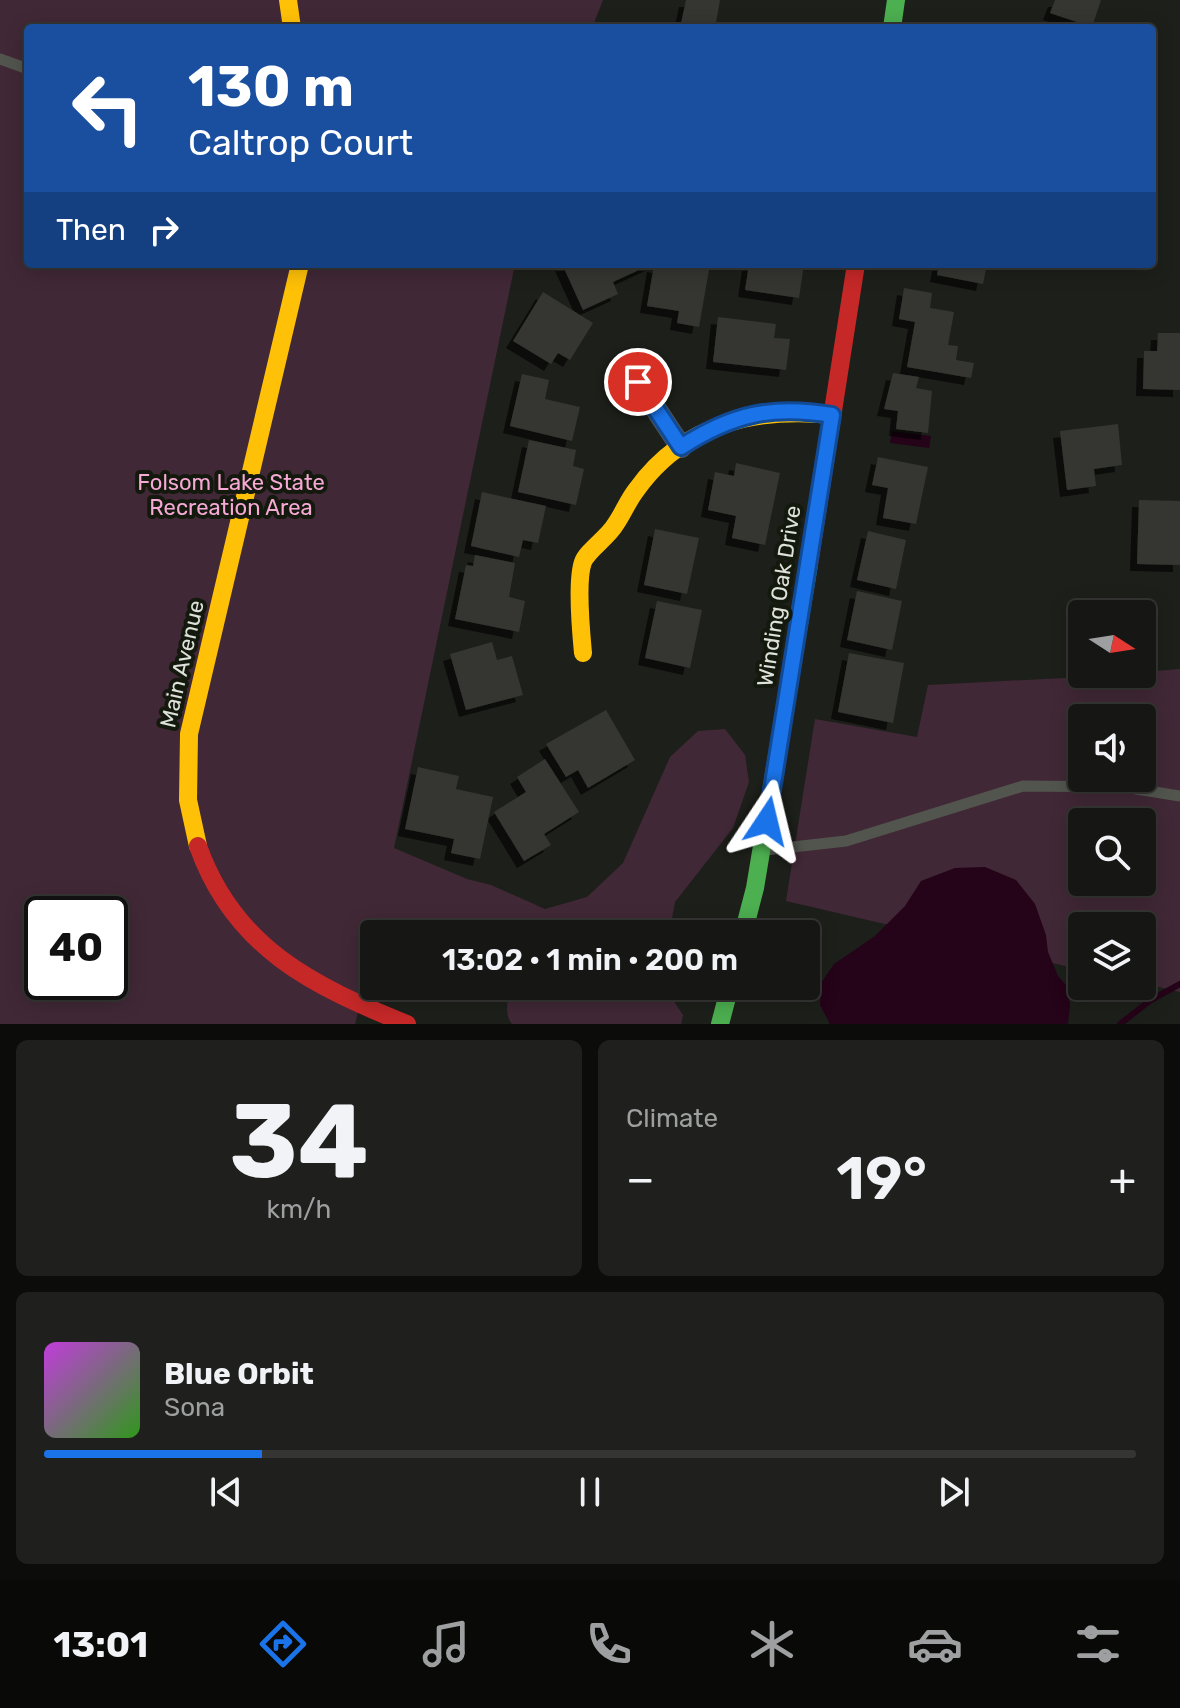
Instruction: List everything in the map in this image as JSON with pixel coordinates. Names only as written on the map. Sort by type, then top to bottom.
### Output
[{"type":"street","points":[[288,0],[291,24]]},
{"type":"street","points":[[893,24],[896,0]]},
{"type":"street","name":"Main Avenue","points":[[299,268],[189,734],[189,806],[194,836],[207,867],[227,904],[248,930],[290,969],[345,999],[407,1024]]},
{"type":"street","name":"Winding Oak Drive","points":[[746,920],[762,850],[855,268]]},
{"type":"street","points":[[638,382],[681,447]]},
{"type":"street","points":[[583,653],[579,610],[583,561],[609,533],[642,482],[681,447],[717,426],[755,413],[788,410],[832,415]]},
{"type":"street","points":[[720,1024],[726,1000]]},
{"type":"lane","points":[[0,59],[24,68]]},
{"type":"lane","points":[[762,850],[846,841],[1023,786],[1124,787],[1180,796]]},
{"type":"green space","name":"Folsom Lake State Recreation Area","points":[[0,0],[603,0],[594,24],[24,24],[24,268],[514,268],[394,848],[545,909],[587,897],[623,863],[670,757],[698,731],[725,729],[745,755],[749,782],[733,828],[675,902],[672,920],[360,920],[361,1000],[355,1024],[0,1024]]},
{"type":"green space","points":[[1180,669],[1180,992],[1156,986],[1156,912],[1068,912],[1068,967],[786,901],[815,719],[917,737],[928,685],[1068,678],[1068,688],[1156,688],[1156,671]]},
{"type":"green space","points":[[508,1000],[674,1000],[683,1015],[681,1024],[512,1024],[507,1011]]},
{"type":"shaded area","points":[[892,431],[931,436],[929,448],[890,443]]},
{"type":"shaded area","points":[[985,867],[1016,880],[1035,904],[1046,935],[1048,952],[1058,976],[1066,985],[1070,1005],[1068,1024],[830,1024],[820,1005],[821,983],[834,964],[875,936],[905,906],[921,881],[955,868]]},
{"type":"building","points":[[686,0],[720,0],[716,24],[681,24]]},
{"type":"building","points":[[1055,0],[1101,0],[1093,24],[1083,24],[1050,13]]},
{"type":"building","points":[[564,268],[643,268],[613,282],[618,294],[583,310]]},
{"type":"building","points":[[653,268],[709,268],[699,327],[677,323],[679,311],[647,306]]},
{"type":"building","points":[[748,268],[803,268],[799,298],[745,290]]},
{"type":"building","points":[[938,268],[986,268],[983,284],[937,275]]},
{"type":"building","points":[[904,288],[932,293],[930,308],[954,312],[948,345],[958,346],[956,360],[974,363],[971,378],[907,367],[915,322],[899,319]]},
{"type":"building","points":[[543,292],[593,323],[570,360],[558,353],[551,364],[513,341]]},
{"type":"building","points":[[718,317],[776,324],[774,338],[790,339],[786,370],[713,362]]},
{"type":"building","points":[[1158,333],[1180,333],[1180,390],[1143,389],[1144,351],[1157,351]]},
{"type":"building","points":[[893,373],[919,377],[916,388],[932,391],[928,433],[896,429],[898,411],[884,409]]},
{"type":"building","points":[[522,374],[549,380],[545,399],[580,407],[572,441],[510,426]]},
{"type":"building","points":[[1118,424],[1122,465],[1094,469],[1096,486],[1067,490],[1060,431]]},
{"type":"building","points":[[529,440],[576,450],[573,466],[584,469],[576,505],[518,492]]},
{"type":"building","points":[[878,457],[928,467],[916,524],[883,518],[888,488],[872,485]]},
{"type":"building","points":[[736,463],[780,473],[765,545],[732,538],[736,516],[708,510],[715,472],[734,476]]},
{"type":"building","points":[[482,492],[546,506],[538,543],[523,540],[519,557],[471,546]]},
{"type":"building","points":[[1139,500],[1180,501],[1180,565],[1137,564]]},
{"type":"building","points":[[655,529],[699,538],[687,594],[644,585]]},
{"type":"building","points":[[868,531],[906,540],[896,589],[857,580]]},
{"type":"building","points":[[475,555],[515,563],[509,597],[525,601],[519,632],[455,619],[466,565],[473,566]]},
{"type":"building","points":[[857,591],[902,601],[892,650],[847,640]]},
{"type":"building","points":[[657,601],[702,610],[690,668],[645,658]]},
{"type":"building","points":[[492,642],[497,660],[512,656],[523,695],[466,710],[450,654]]},
{"type":"building","points":[[849,653],[904,663],[893,723],[838,712]]},
{"type":"building","points":[[606,710],[635,760],[588,788],[578,770],[566,777],[546,744]]},
{"type":"building","points":[[545,759],[579,812],[544,834],[551,845],[524,861],[494,812],[526,792],[517,777]]},
{"type":"building","points":[[418,767],[459,776],[456,789],[493,797],[480,859],[451,853],[454,839],[405,829]]},
{"type":"waterway","points":[[1120,1024],[1151,1000],[1180,984]]},
{"type":"traffic: fast","points":[[893,24],[896,0]]},
{"type":"traffic: fast","points":[[747,920],[755,888],[809,564]]},
{"type":"traffic: fast","points":[[720,1024],[726,1000]]},
{"type":"traffic: slow","points":[[288,0],[291,24]]},
{"type":"traffic: slow","points":[[198,846],[188,800],[189,734],[299,268]]},
{"type":"traffic: slow","points":[[583,653],[579,594],[583,562],[612,530],[634,493],[656,467],[699,435],[724,425],[776,414],[832,415]]},
{"type":"traffic: jam","points":[[809,564],[855,268]]},
{"type":"traffic: jam","points":[[198,846],[213,881],[233,912],[255,937],[309,978],[407,1024]]},
{"type":"route","points":[[638,382],[681,447],[717,426],[755,413],[788,410],[832,415],[767,821]]}]
